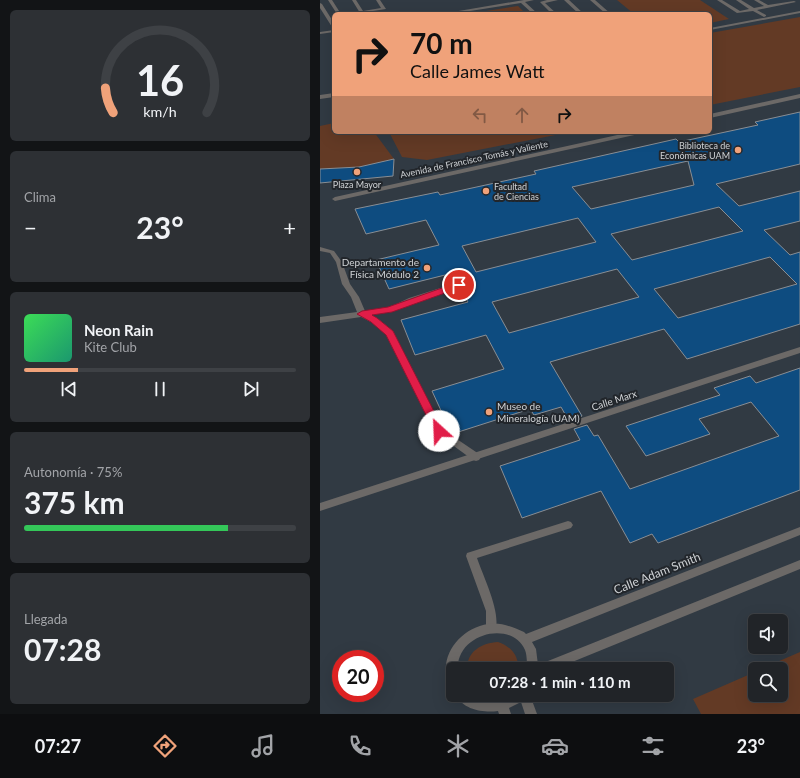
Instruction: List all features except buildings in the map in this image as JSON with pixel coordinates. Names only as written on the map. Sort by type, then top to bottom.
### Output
[{"type":"street","points":[[330,0],[338,12]]},
{"type":"street","points":[[354,0],[362,12],[384,9],[378,0]]},
{"type":"street","points":[[455,12],[532,0]]},
{"type":"street","points":[[553,12],[542,2],[556,0]]},
{"type":"street","points":[[566,0],[580,12]]},
{"type":"street","points":[[592,0],[607,12]]},
{"type":"street","points":[[719,0],[738,12],[794,2],[791,0]]},
{"type":"street","points":[[738,0],[764,16]]},
{"type":"street","points":[[756,0],[768,7]]},
{"type":"street","points":[[775,0],[782,4]]},
{"type":"street","points":[[522,2],[534,12]]},
{"type":"street","points":[[320,4],[332,24]]},
{"type":"street","points":[[712,25],[800,11]]},
{"type":"street","points":[[712,28],[800,11]]},
{"type":"street","points":[[320,33],[332,31]]},
{"type":"street","points":[[320,96],[332,93]]},
{"type":"street","points":[[712,116],[800,96]]},
{"type":"street","name":"Avenida de Francisco Tomás y Valiente","points":[[335,199],[630,134]]},
{"type":"street","points":[[320,249],[332,252],[339,262],[346,284],[355,297],[362,314],[374,320],[390,333],[439,431],[476,457]]},
{"type":"street","points":[[320,320],[389,310],[459,285]]},
{"type":"street","name":"Calle Marx","points":[[320,507],[800,350]]},
{"type":"street","points":[[491,627],[492,611],[471,556],[568,525]]},
{"type":"street","name":"Calle Adam Smith","points":[[525,640],[800,531]]},
{"type":"street","points":[[558,662],[800,564]]},
{"type":"street","points":[[452,662],[458,648],[466,638],[478,631],[491,627],[504,628],[516,633],[525,640],[531,650],[534,662]]},
{"type":"street","points":[[471,702],[488,708],[504,710],[511,702]]},
{"type":"street","points":[[527,702],[531,714]]},
{"type":"shaded area","points":[[320,0],[800,0],[800,714],[320,714]]},
{"type":"shaded area","points":[[617,0],[700,0],[729,19],[712,23],[712,12],[632,12]]},
{"type":"shaded area","points":[[518,6],[524,12],[480,12]]},
{"type":"shaded area","points":[[800,17],[800,87],[712,105],[712,33]]},
{"type":"shaded area","points":[[332,123],[332,134],[375,134],[394,159],[359,167],[320,169],[320,126]]},
{"type":"shaded area","points":[[390,134],[561,134],[427,160],[402,157]]},
{"type":"shaded area","points":[[498,642],[506,646],[513,652],[518,662],[468,662],[476,649]]},
{"type":"shaded area","points":[[800,652],[800,714],[701,714],[693,699],[748,675],[748,702],[788,702],[788,662],[777,662]]},
{"type":"place","name":"Biblioteca de Económicas UAM","points":[[738,150]]},
{"type":"place","name":"Plaza Mayor","points":[[357,172]]},
{"type":"place","name":"Facultad de Ciencias","points":[[486,191]]},
{"type":"place","name":"Departamento de Física Módulo 2","points":[[427,268]]},
{"type":"place","name":"Museo de Mineralogía (UAM)","points":[[489,412]]},
{"type":"route","points":[[439,431],[390,333],[374,320],[362,314],[389,310],[412,300],[459,285]]}]
